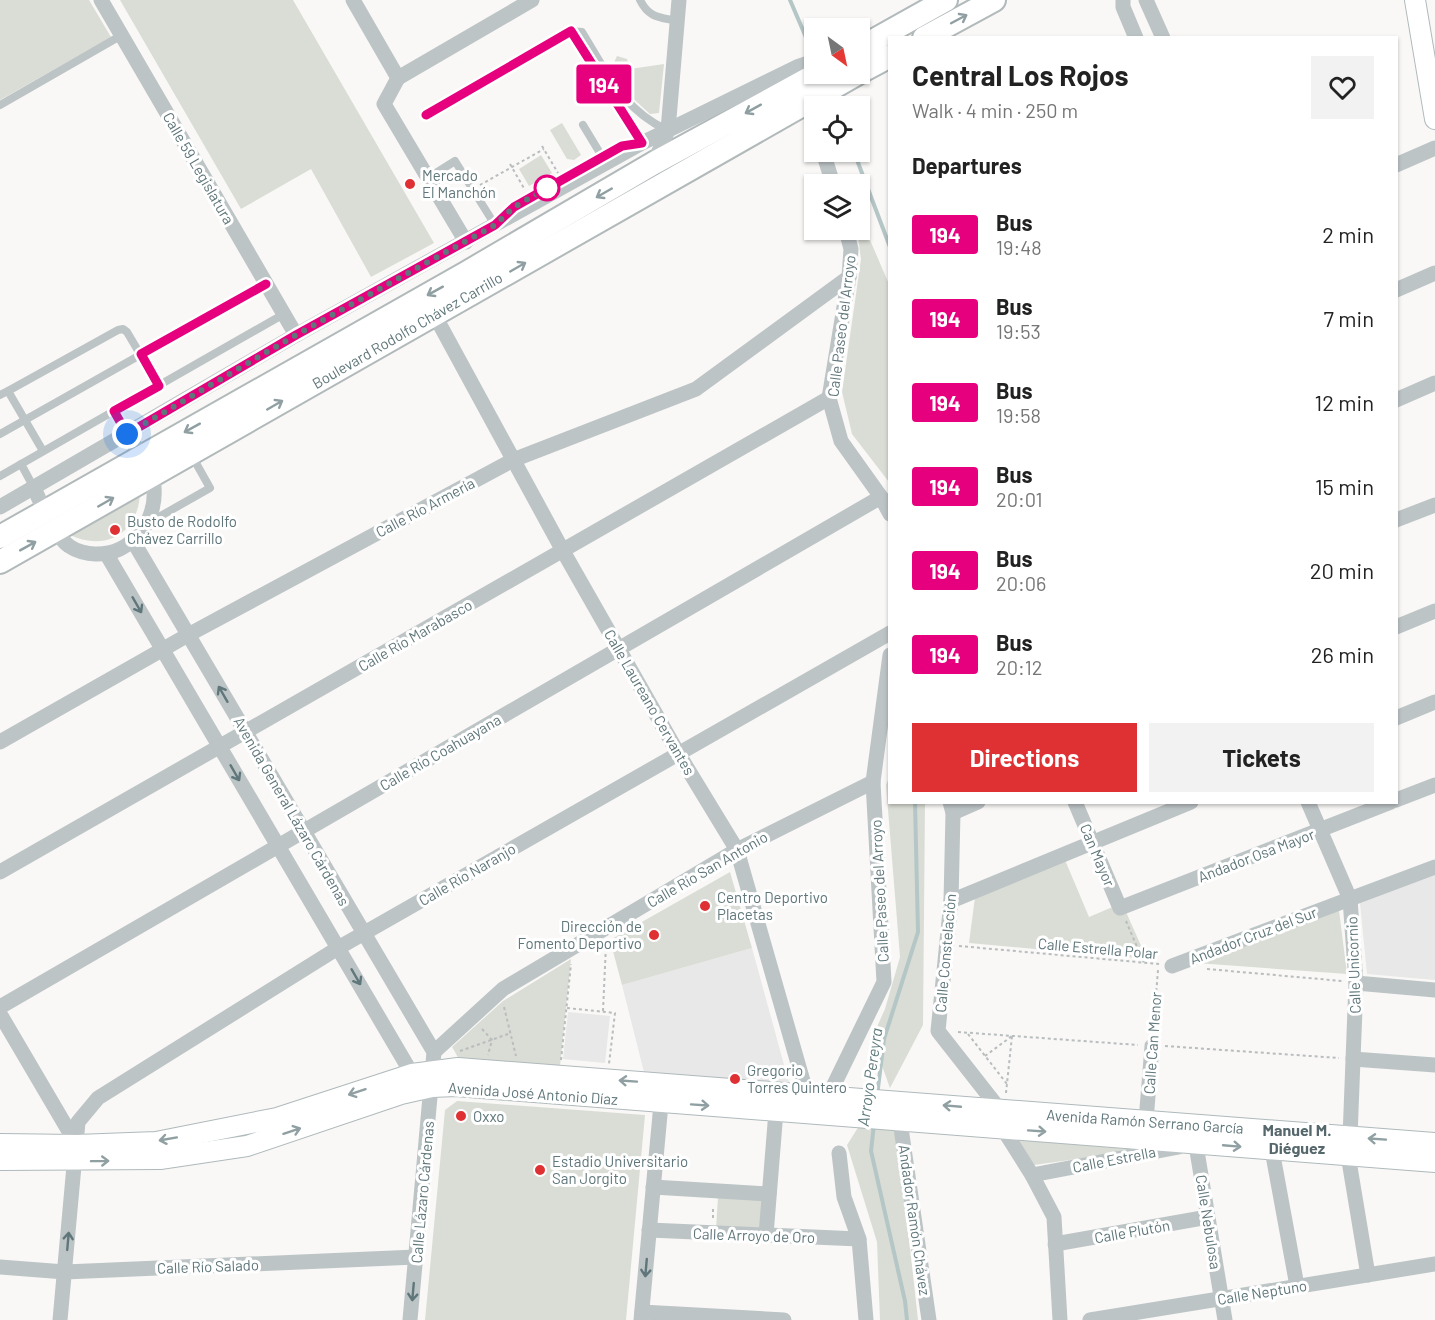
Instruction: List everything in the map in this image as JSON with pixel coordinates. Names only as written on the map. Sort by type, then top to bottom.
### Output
[{"type":"main road","points":[[928,36],[994,0]]},
{"type":"main road","points":[[870,42],[940,2]]},
{"type":"main road","points":[[870,67],[888,57]]},
{"type":"main road","name":"Boulevard Rodolfo Chávez Carrillo","points":[[146,467],[190,453],[434,314],[804,83]]},
{"type":"main road","name":"Boulevard Rodolfo Chávez Carrillo","points":[[0,562],[50,521],[146,467],[466,273],[660,173]]},
{"type":"main road","name":"Boulevard Rodolfo Chávez Carrillo","points":[[0,537],[50,521]]},
{"type":"street","name":"Calle 59 Legislatura","points":[[101,0],[296,335]]},
{"type":"street","points":[[353,0],[398,78]]},
{"type":"street","points":[[463,236],[384,104],[398,78],[532,0]]},
{"type":"street","points":[[660,173],[668,130],[679,0]]},
{"type":"street","points":[[1123,0],[1123,7],[1135,36]]},
{"type":"street","points":[[1146,0],[1162,36]]},
{"type":"street","points":[[1414,0],[1429,56],[1435,119]]},
{"type":"street","points":[[0,507],[463,236],[495,225],[604,160],[668,130],[804,82]]},
{"type":"street","points":[[642,143],[660,173]]},
{"type":"street","points":[[1398,164],[1435,148]]},
{"type":"street","name":"Calle Paseo del Arroyo","points":[[849,240],[851,249],[849,277],[829,398],[841,441],[888,510]]},
{"type":"street","points":[[1398,289],[1435,273]]},
{"type":"street","name":"Calle Río Armería","points":[[0,742],[188,634],[513,460],[696,389],[849,277]]},
{"type":"street","name":"Calle Laureano Cervantes","points":[[434,314],[563,551],[678,753],[737,850],[806,1104]]},
{"type":"street","points":[[1398,399],[1435,383]]},
{"type":"street","name":"Calle Río Marabasco","points":[[0,872],[829,398]]},
{"type":"street","points":[[33,488],[50,521],[70,548],[88,554],[107,555],[125,547],[140,535],[150,518],[154,499],[146,467],[127,434]]},
{"type":"street","name":"Calle Río Coahuayana","points":[[0,1006],[881,497]]},
{"type":"street","points":[[1398,519],[1435,505]]},
{"type":"street","name":"Avenida General Lázaro Cárdenas","points":[[133,541],[364,933],[433,1070]]},
{"type":"street","name":"Avenida General Lázaro Cárdenas","points":[[107,555],[412,1074]]},
{"type":"street","points":[[1398,626],[1435,611]]},
{"type":"street","name":"Calle Río Naranjo","points":[[60,1320],[78,1122],[98,1098],[338,948],[888,634]]},
{"type":"street","name":"Calle Paseo del Arroyo","points":[[827,1106],[884,982],[873,782],[888,670]]},
{"type":"street","points":[[1398,717],[1435,702]]},
{"type":"street","name":"Calle Río San Antonio","points":[[433,1070],[503,989],[737,850],[873,782]]},
{"type":"street","points":[[1398,799],[1435,785]]},
{"type":"street","points":[[952,808],[969,804]]},
{"type":"street","name":"Can Mayor","points":[[1076,804],[1120,908]]},
{"type":"street","points":[[951,901],[1186,804]]},
{"type":"street","name":"Calle Unicornio","points":[[1309,804],[1350,899],[1356,983],[1349,1146],[1368,1275]]},
{"type":"street","name":"Andador Osa Mayor","points":[[1120,908],[1386,804]]},
{"type":"street","name":"Calle Constelación","points":[[952,808],[951,901],[938,1031],[1002,1116],[1054,1218],[1060,1320]]},
{"type":"street","name":"Andador Cruz del Sur","points":[[1165,965],[1435,867]]},
{"type":"street","points":[[1356,983],[1435,990]]},
{"type":"street","points":[[0,1014],[76,1153]]},
{"type":"street","name":"Calle Can Menor","points":[[1146,1130],[1152,1046]]},
{"type":"street","points":[[1353,1059],[1435,1065]]},
{"type":"street","name":"Avenida José Antonio Díaz","points":[[0,1160],[156,1142],[239,1127],[277,1118],[412,1074],[433,1070],[456,1086],[662,1093],[856,1108],[896,1114]]},
{"type":"street","name":"Avenida José Antonio Díaz","points":[[0,1144],[76,1153],[160,1159],[247,1146],[401,1094],[433,1070]]},
{"type":"street","name":"Calle Lázaro Cárdenas","points":[[410,1320],[433,1070]]},
{"type":"street","points":[[662,1093],[641,1316],[784,1320]]},
{"type":"street","name":"Avenida José Antonio Díaz","points":[[662,1093],[776,1111],[806,1104]]},
{"type":"street","points":[[766,1235],[776,1111]]},
{"type":"street","name":"Avenida Ramón Serrano García","points":[[896,1114],[1002,1116],[1349,1146],[1434,1156]]},
{"type":"street","name":"Andador Ramón Chávez","points":[[896,1114],[929,1320]]},
{"type":"street","name":"Avenida Ramón Serrano García","points":[[1194,1134],[1272,1150],[1349,1146]]},
{"type":"street","name":"Calle Estrella","points":[[1032,1175],[1194,1134]]},
{"type":"street","name":"Calle Nebulosa","points":[[1194,1134],[1225,1320]]},
{"type":"street","points":[[1272,1150],[1297,1286]]},
{"type":"street","points":[[839,1153],[844,1197],[859,1239],[866,1320]]},
{"type":"street","points":[[653,1187],[769,1194]]},
{"type":"street","name":"Calle Plutón","points":[[1055,1244],[1208,1217]]},
{"type":"street","name":"Calle Arroyo de Oro","points":[[649,1230],[859,1239]]},
{"type":"street","name":"Calle Río Salado","points":[[0,1268],[65,1272],[416,1257]]},
{"type":"street","name":"Calle Neptuno","points":[[1090,1320],[1435,1264]]},
{"type":"lane","points":[[640,0],[646,10],[655,17],[677,21]]},
{"type":"lane","points":[[426,115],[571,31],[582,32],[624,99],[652,123],[668,130]]},
{"type":"lane","points":[[571,31],[642,143]]},
{"type":"lane","points":[[0,105],[122,35]]},
{"type":"lane","points":[[584,125],[604,160]]},
{"type":"lane","points":[[428,178],[455,161],[495,225]]},
{"type":"lane","points":[[0,434],[266,284]]},
{"type":"lane","points":[[0,476],[284,314]]},
{"type":"lane","points":[[0,395],[123,329],[141,354],[159,386]]},
{"type":"lane","points":[[8,391],[43,451]]},
{"type":"lane","points":[[114,411],[127,434]]},
{"type":"lane","points":[[146,524],[210,488],[190,453]]},
{"type":"lane","points":[[21,464],[33,488]]},
{"type":"path","points":[[473,189],[543,147],[558,173]]},
{"type":"path","points":[[511,166],[526,192]]},
{"type":"path","points":[[1120,908],[1144,963]]},
{"type":"path","points":[[603,1012],[606,939]]},
{"type":"path","name":"Calle Estrella Polar","points":[[946,945],[1165,965]]},
{"type":"path","points":[[560,1066],[571,959]]},
{"type":"path","name":"Calle Can Menor","points":[[1152,1046],[1165,965]]},
{"type":"path","points":[[1207,969],[1356,983]]},
{"type":"path","points":[[503,1001],[518,1062]]},
{"type":"path","points":[[566,1008],[615,1013],[609,1070]]},
{"type":"path","points":[[477,1025],[492,1040]]},
{"type":"path","points":[[455,1052],[511,1033]]},
{"type":"path","points":[[967,1033],[1007,1084]]},
{"type":"path","points":[[985,1056],[1011,1036],[1002,1116]]},
{"type":"path","points":[[486,1060],[492,1040]]},
{"type":"path","points":[[712,1233],[714,1191]]},
{"type":"shaded area","points":[[0,0],[89,0],[111,37],[0,100]]},
{"type":"shaded area","points":[[120,0],[293,0],[434,243],[371,277],[311,169],[241,209]]},
{"type":"shaded area","points":[[617,56],[627,59],[630,69],[664,64],[659,113],[650,114],[626,92],[612,67]]},
{"type":"shaded area","points":[[562,123],[581,155],[574,160],[567,159],[550,130]]},
{"type":"shaded area","points":[[541,155],[552,173],[529,186],[519,169]]},
{"type":"shaded area","points":[[858,240],[870,240],[888,282],[888,481],[852,434],[842,392],[861,259]]},
{"type":"shaded area","points":[[140,492],[134,518],[118,535],[108,540],[96,541],[83,540],[70,535]]},
{"type":"shaded area","points":[[888,780],[888,804],[925,804],[923,1025],[890,1088],[872,1038],[885,1009],[900,957],[886,785]]},
{"type":"shaded area","points":[[1065,860],[1089,917],[1122,903],[1147,959],[969,943],[975,897]]},
{"type":"shaded area","name":"Centro Deportivo Placetas","points":[[730,872],[752,948],[622,985],[610,940]]},
{"type":"shaded area","points":[[1435,874],[1435,980],[1367,974],[1360,903]]},
{"type":"shaded area","points":[[1339,910],[1347,974],[1196,963]]},
{"type":"shaded area","points":[[752,948],[789,1083],[644,1072],[622,985]]},
{"type":"shaded area","points":[[571,959],[560,1066],[459,1059],[452,1047],[503,1001]]},
{"type":"shaded area","points":[[568,1012],[610,1016],[605,1063],[563,1059]]},
{"type":"shaded area","name":"Estadio Universitario San Jorgito","points":[[457,1101],[645,1115],[626,1320],[425,1320],[445,1110]]},
{"type":"shaded area","points":[[859,1126],[897,1130],[918,1320],[880,1320],[877,1242],[847,1145]]},
{"type":"shaded area","points":[[1018,1140],[1141,1150],[1034,1165]]},
{"type":"shaded area","points":[[718,1197],[764,1199],[762,1231],[716,1229]]},
{"type":"waterway","name":"Arroyo Pereyra","points":[[790,0],[804,33]]},
{"type":"waterway","name":"Arroyo Pereyra","points":[[858,162],[888,242]]},
{"type":"waterway","name":"Arroyo Pereyra","points":[[877,1096],[884,1039],[918,932],[915,804]]},
{"type":"waterway","name":"Arroyo Pereyra","points":[[874,1124],[871,1151],[905,1301],[907,1320]]},
{"type":"bus line","name":"194","points":[[266,284],[141,354],[159,386],[114,411],[127,434],[296,335],[495,225],[514,207],[622,146],[642,143],[571,31],[426,115]]},
{"type":"place","name":"Mercado El Manchón","points":[[410,184]]},
{"type":"place","name":"Busto de Rodolfo Chávez Carrillo","points":[[115,530]]},
{"type":"place","name":"Centro Deportivo Placetas","points":[[705,906]]},
{"type":"place","name":"Dirección de Fomento Deportivo","points":[[654,935]]},
{"type":"place","name":"Gregorio Torres Quintero","points":[[735,1079]]},
{"type":"place","name":"Oxxo","points":[[461,1116]]},
{"type":"place","name":"Estadio Universitario San Jorgito","points":[[540,1170]]},
{"type":"district","name":"Manuel M. Diéguez","points":[[1297,1138]]},
{"type":"route","points":[[127,434],[296,335],[466,242],[495,225],[514,207],[549,187],[547,188]]}]
